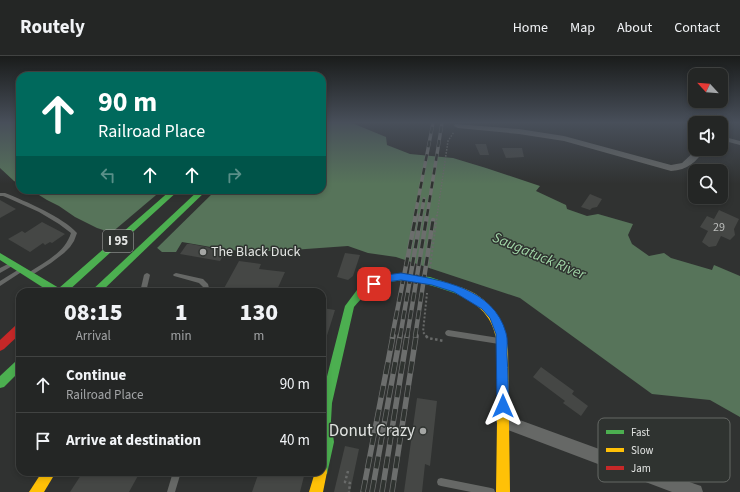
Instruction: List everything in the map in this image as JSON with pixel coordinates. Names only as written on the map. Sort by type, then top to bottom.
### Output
[{"type":"main road","name":"I 95","points":[[65,288],[171,194]]},
{"type":"main road","name":"I 95","points":[[99,288],[199,194]]},
{"type":"main road","points":[[0,256],[51,288]]},
{"type":"main road","points":[[326,403],[348,312],[355,297],[369,286],[380,281],[396,277],[408,277],[438,283],[465,293],[486,306],[498,322],[502,342],[503,492]]},
{"type":"main road","points":[[0,346],[16,332]]},
{"type":"main road","points":[[0,382],[16,368]]},
{"type":"main road","points":[[326,434],[328,442],[326,451]]},
{"type":"main road","points":[[36,492],[47,476]]},
{"type":"main road","points":[[316,492],[320,476]]},
{"type":"street","points":[[584,143],[671,168],[681,168],[688,164],[695,156]]},
{"type":"street","points":[[503,421],[598,457]]},
{"type":"street","points":[[667,482],[695,492]]},
{"type":"lane","points":[[0,195],[3,194],[18,199],[57,220],[70,228],[74,233],[69,245],[50,261],[0,284]]},
{"type":"lane","points":[[0,271],[12,264]]},
{"type":"lane","points":[[143,288],[147,275]]},
{"type":"lane","points":[[176,275],[201,281],[206,288]]},
{"type":"lane","points":[[448,333],[502,342]]},
{"type":"lane","points":[[171,492],[176,476]]},
{"type":"lane","points":[[441,482],[491,492]]},
{"type":"path","points":[[429,273],[448,143]]},
{"type":"path","points":[[427,288],[423,332],[428,338],[447,341]]},
{"type":"path","points":[[348,471],[345,482],[350,483],[349,492]]},
{"type":"water","points":[[0,143],[16,143],[16,182],[0,168]]},
{"type":"water","name":"Saugatuck River","points":[[326,143],[387,143],[387,145],[410,154],[453,158],[486,168],[540,186],[536,191],[566,205],[567,209],[587,216],[598,214],[633,224],[628,235],[632,244],[649,256],[664,253],[671,258],[712,270],[714,265],[740,276],[740,417],[710,400],[652,394],[520,298],[396,257],[368,253],[348,246],[278,251],[250,251],[228,250],[182,242],[176,252],[162,252],[156,247],[97,228],[37,194],[326,194]]},
{"type":"pier","points":[[157,194],[212,194],[156,249],[110,234]]},
{"type":"building","points":[[475,144],[486,144],[489,155],[480,155]]},
{"type":"building","points":[[502,148],[522,148],[524,157],[506,158]]},
{"type":"building","points":[[590,194],[602,199],[597,207],[590,210],[581,207]]},
{"type":"building","points":[[0,200],[16,209],[0,218]]},
{"type":"building","points":[[719,210],[739,219],[734,229],[735,235],[730,240],[721,236],[716,246],[709,247],[702,242],[708,231],[700,227],[707,216],[714,219]]},
{"type":"building","points":[[42,222],[65,234],[52,243],[50,242],[45,245],[43,243],[30,252],[8,239],[22,231],[25,233]]},
{"type":"building","name":"The Black Duck","points":[[187,244],[226,251],[220,261],[180,254]]},
{"type":"building","points":[[345,253],[360,255],[353,276],[348,280],[337,277]]},
{"type":"building","points":[[239,261],[261,264],[259,269],[285,272],[278,288],[224,288]]},
{"type":"building","points":[[326,309],[335,310],[326,339]]},
{"type":"building","points":[[541,367],[574,391],[572,394],[588,406],[581,416],[563,403],[565,401],[533,377]]},
{"type":"building","name":"Donut Crazy","points":[[417,398],[437,401],[430,466],[425,464],[422,492],[404,492]]},
{"type":"building","points":[[345,446],[359,449],[350,492],[334,492]]},
{"type":"building","points":[[80,476],[138,476],[129,492],[70,492]]},
{"type":"building","points":[[258,476],[304,476],[300,492],[252,492]]},
{"type":"railway","points":[[415,216],[429,143]]},
{"type":"railway","points":[[427,216],[439,143]]},
{"type":"railway","points":[[421,216],[424,199]]},
{"type":"railway","points":[[392,337],[416,215]]},
{"type":"railway","points":[[400,337],[421,215]]},
{"type":"railway","points":[[407,337],[427,215]]},
{"type":"railway","points":[[415,337],[433,220]]},
{"type":"railway","points":[[363,492],[393,336]]},
{"type":"railway","points":[[372,492],[400,336]]},
{"type":"railway","points":[[382,492],[407,336]]},
{"type":"railway","points":[[392,492],[416,336]]},
{"type":"traffic: fast","points":[[65,288],[171,194]]},
{"type":"traffic: fast","points":[[99,288],[199,194]]},
{"type":"traffic: fast","points":[[0,256],[51,288]]},
{"type":"traffic: fast","points":[[326,403],[350,306],[361,293],[373,284],[386,279],[400,277],[430,281],[460,291]]},
{"type":"traffic: fast","points":[[0,383],[16,368]]},
{"type":"traffic: fast","points":[[326,428],[328,442],[326,451]]},
{"type":"traffic: slow","points":[[460,291],[486,306],[496,320],[501,338],[503,349],[503,492]]},
{"type":"traffic: slow","points":[[36,492],[47,476]]},
{"type":"traffic: slow","points":[[316,492],[320,476]]},
{"type":"traffic: jam","points":[[0,346],[16,332]]},
{"type":"place","name":"The Black Duck","points":[[203,252]]},
{"type":"place","name":"Donut Crazy","points":[[423,431]]},
{"type":"route","points":[[374,284],[386,279],[401,276],[414,278],[458,290],[486,306],[498,322],[500,328],[503,349],[503,406]]}]
